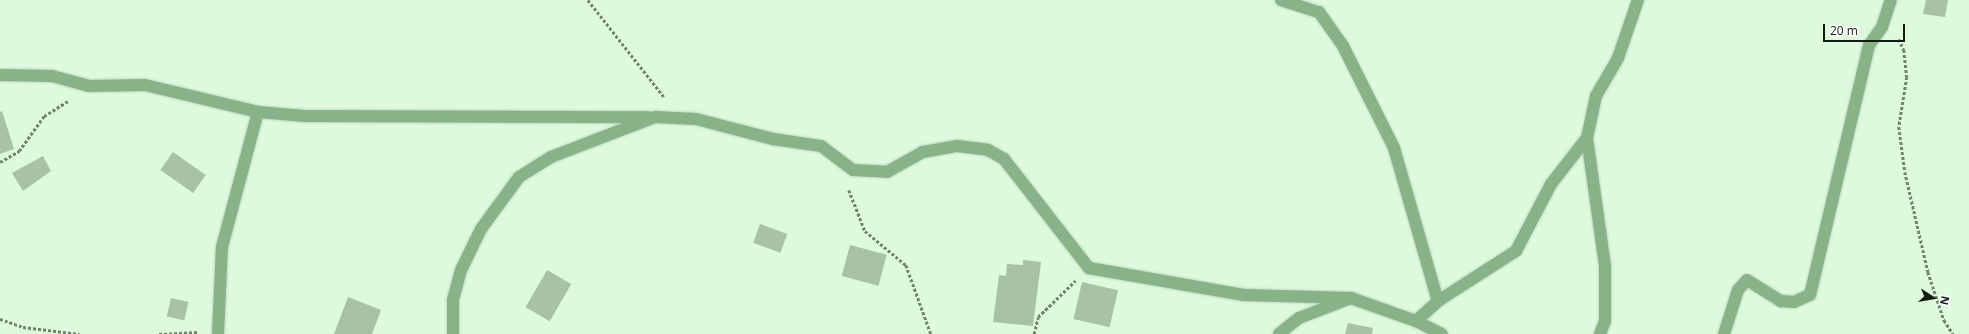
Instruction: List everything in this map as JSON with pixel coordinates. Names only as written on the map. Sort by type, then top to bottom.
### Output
[{"type":"street","points":[[1281,0],[1319,12],[1343,46],[1394,148],[1438,301]]},
{"type":"street","points":[[1600,334],[1605,321],[1605,266],[1587,138],[1596,96],[1618,58],[1638,0]]},
{"type":"street","points":[[1724,334],[1738,290],[1747,280],[1781,301],[1794,302],[1810,295],[1868,45],[1886,13],[1891,0]]},
{"type":"street","points":[[0,75],[52,76],[89,86],[145,85],[258,112],[362,118],[655,117],[696,120],[772,139],[821,146],[853,170],[887,172],[923,152],[957,146],[988,150],[1004,159],[1089,268],[1244,296],[1351,298],[1416,320],[1442,334]]},
{"type":"street","points":[[219,332],[222,247],[258,112]]},
{"type":"street","points":[[453,334],[453,300],[461,270],[481,229],[519,177],[551,157],[655,117]]},
{"type":"street","points":[[1416,320],[1438,301],[1516,250],[1551,184],[1587,138]]},
{"type":"street","points":[[1279,334],[1299,318],[1351,298]]},
{"type":"path","points":[[588,0],[669,104],[696,120]]},
{"type":"path","points":[[1886,13],[1904,50],[1907,78],[1899,126],[1905,172],[1928,272],[1944,320],[1953,334]]},
{"type":"path","points":[[0,162],[19,151],[44,116],[89,86]]},
{"type":"path","points":[[835,156],[865,232],[906,265],[932,334]]},
{"type":"path","points":[[1034,334],[1038,317],[1089,268]]},
{"type":"path","points":[[0,319],[24,327],[80,334]]},
{"type":"path","points":[[159,334],[219,332]]},
{"type":"building","points":[[1926,0],[1948,0],[1945,17],[1923,14]]},
{"type":"building","points":[[2,111],[14,149],[0,154],[0,112]]},
{"type":"building","points":[[173,152],[206,175],[193,193],[160,170]]},
{"type":"building","points":[[43,156],[51,171],[23,191],[12,173]]},
{"type":"building","points":[[760,224],[787,234],[780,253],[753,243]]},
{"type":"building","points":[[850,245],[887,255],[878,286],[842,276]]},
{"type":"building","points":[[1023,260],[1041,262],[1033,326],[993,322],[999,275],[1006,276],[1007,264],[1023,265]]},
{"type":"building","points":[[547,270],[571,284],[550,321],[526,307]]},
{"type":"building","points":[[1082,282],[1118,290],[1110,327],[1073,319]]},
{"type":"building","points":[[348,297],[381,310],[372,334],[334,334]]},
{"type":"building","points":[[171,298],[189,302],[184,321],[167,317]]},
{"type":"building","points":[[1348,323],[1373,328],[1372,334],[1345,334]]}]
